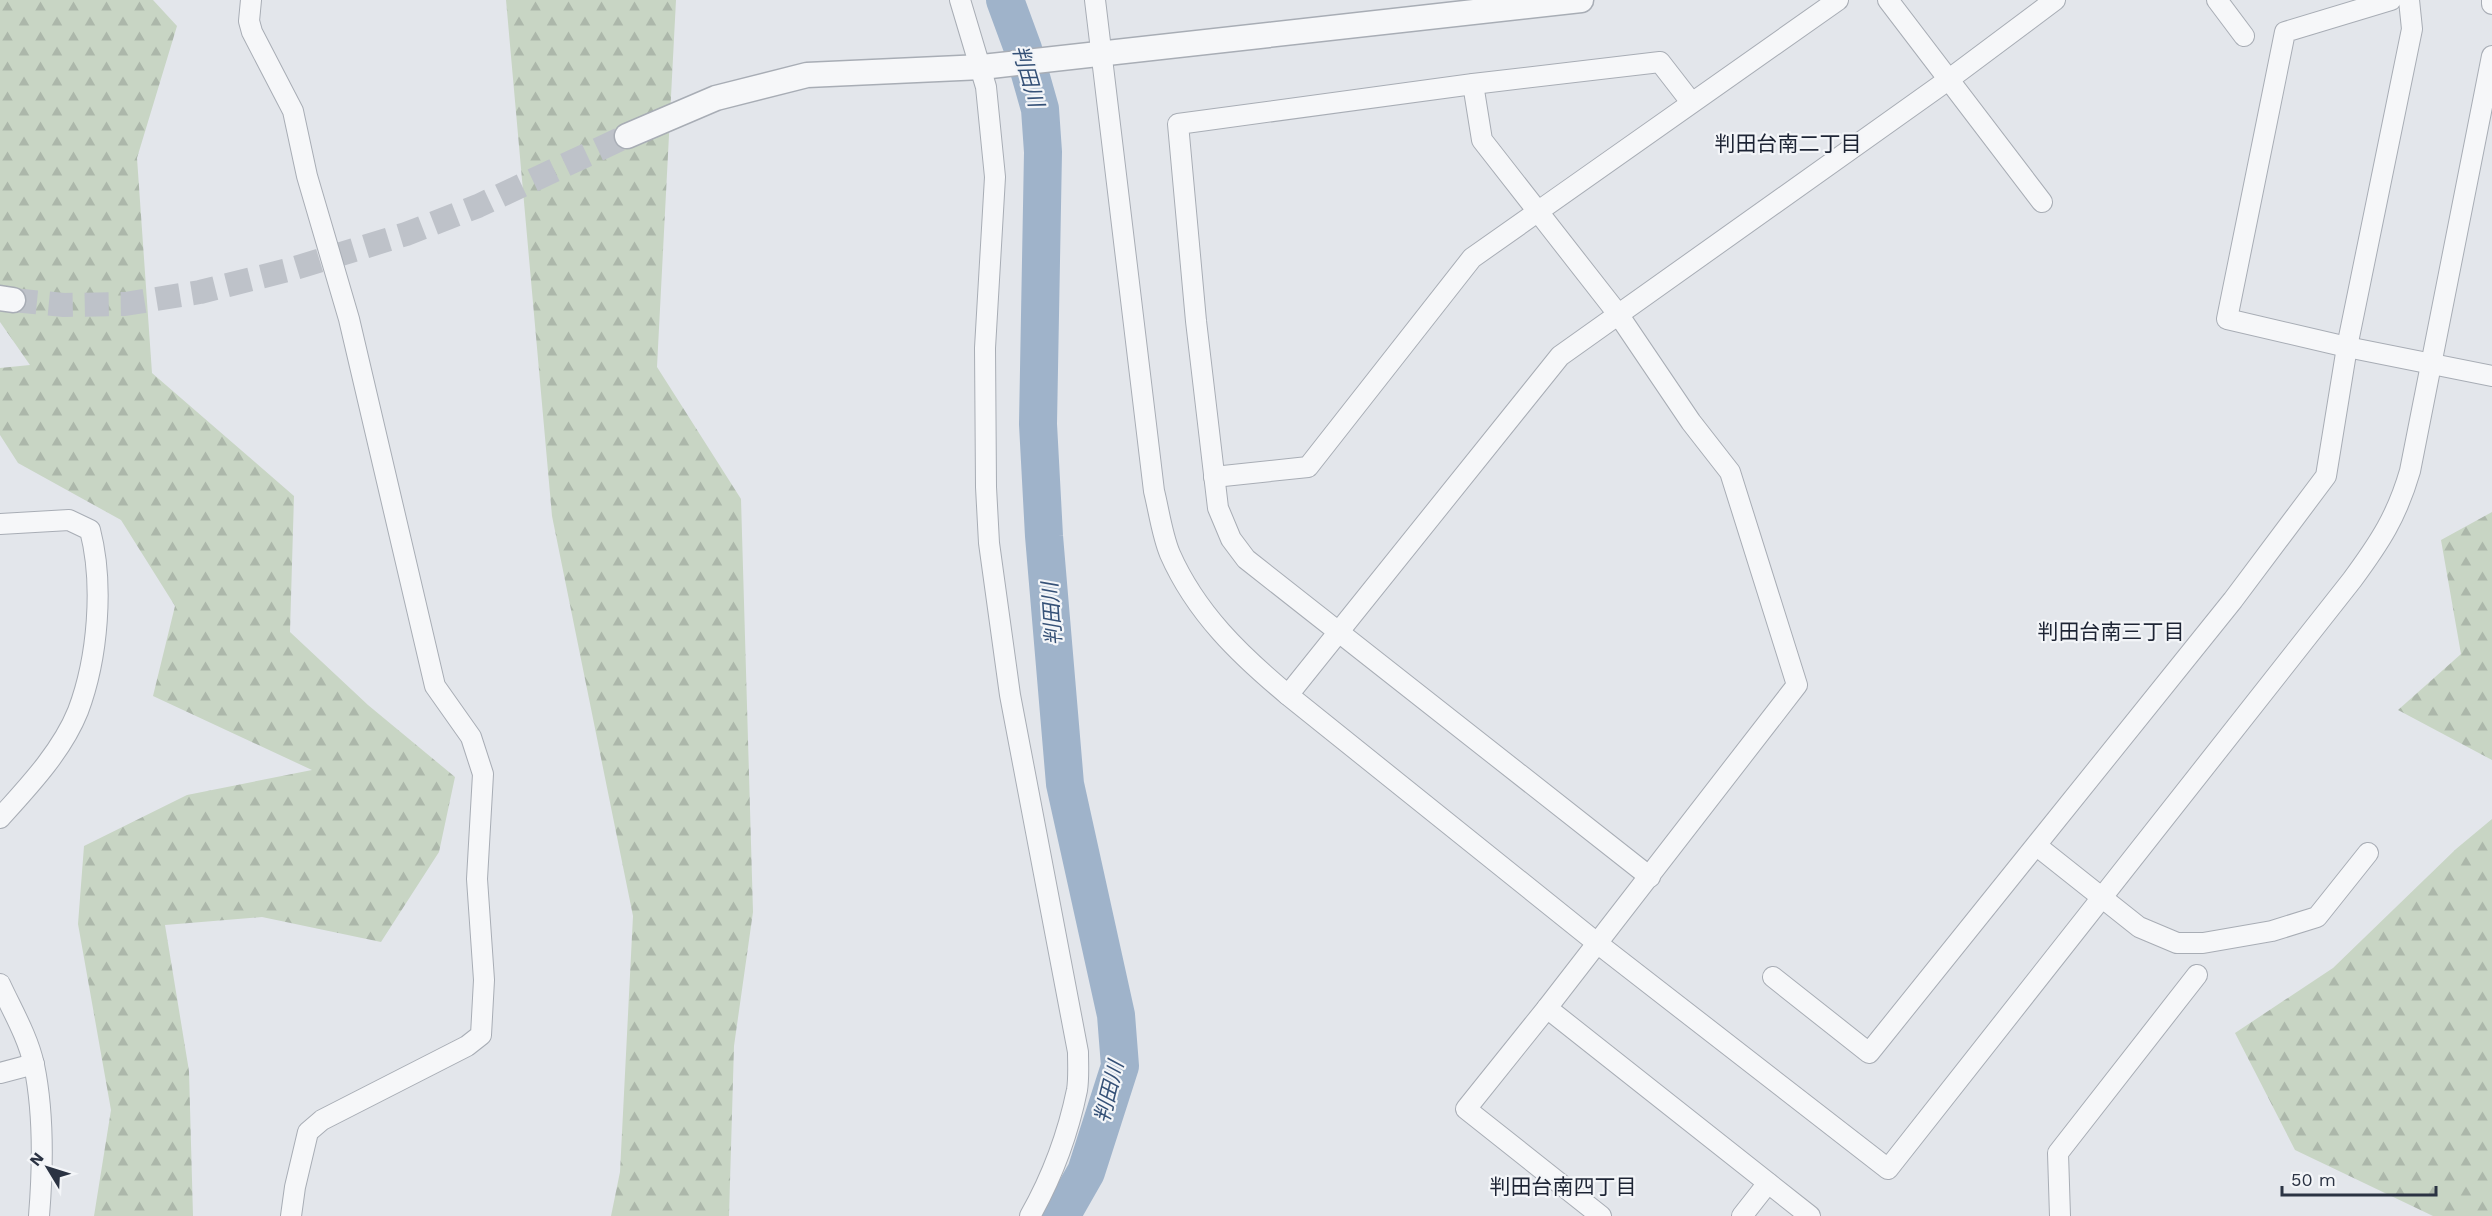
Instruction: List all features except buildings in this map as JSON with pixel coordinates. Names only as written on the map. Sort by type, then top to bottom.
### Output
[{"type":"street","points":[[251,0],[249,21],[252,33],[293,111],[307,176],[349,319],[435,686],[471,736],[483,774],[477,879],[484,980],[481,1035],[467,1046],[322,1120],[308,1132],[295,1187],[291,1216]]},
{"type":"street","points":[[960,0],[989,67],[986,87],[995,177],[985,348],[986,486],[989,543],[1010,695],[1078,1052],[1077,1088],[1065,1135],[1039,1214]]},
{"type":"street","points":[[1095,0],[1154,491],[1170,553],[1203,612],[1245,660],[1288,695],[1597,943],[1888,1168],[2352,580],[2391,524],[2410,471],[2492,56]]},
{"type":"street","points":[[627,136],[716,98],[807,75],[989,67],[1581,0]]},
{"type":"street","points":[[1214,477],[1308,467],[1472,258],[1838,0]]},
{"type":"street","points":[[1888,0],[2042,202]]},
{"type":"street","points":[[1288,695],[1341,632],[1560,356],[1948,80],[2055,0]]},
{"type":"street","points":[[2217,0],[2244,36]]},
{"type":"street","points":[[2391,0],[2285,32],[2227,318],[2347,347],[2492,376]]},
{"type":"street","points":[[1773,977],[1869,1053],[2233,600],[2326,476],[2347,347],[2412,29],[2409,0]]},
{"type":"street","points":[[1650,877],[1246,559],[1231,539],[1218,508],[1214,477],[1196,321],[1178,124],[1473,84],[1660,62],[1691,102]]},
{"type":"street","points":[[1473,84],[1482,140],[1618,314],[1690,422],[1730,472],[1797,685],[1650,877],[1466,1109],[1601,1216]]},
{"type":"street","points":[[0,524],[69,520],[90,530],[95,549],[98,579],[97,616],[90,665],[78,711],[55,752],[0,818]]},
{"type":"street","points":[[2037,846],[2139,927],[2177,943],[2203,943],[2272,931],[2317,917],[2368,853]]},
{"type":"street","points":[[2060,1216],[2058,1153],[2197,975]]},
{"type":"street","points":[[0,984],[34,1064],[41,1120],[39,1216]]},
{"type":"street","points":[[1547,1008],[1810,1216]]},
{"type":"street","points":[[0,1073],[34,1064]]},
{"type":"street","points":[[1742,1216],[1768,1183]]},
{"type":"green space","points":[[0,0],[153,0],[177,26],[137,158],[152,373],[294,496],[290,632],[368,705],[455,777],[439,852],[381,942],[262,917],[165,925],[189,1071],[193,1216],[94,1216],[111,1110],[78,924],[84,846],[187,795],[312,770],[153,696],[175,606],[121,520],[18,463],[0,435],[0,368],[30,365],[0,322]]},
{"type":"green space","points":[[506,0],[676,0],[657,367],[741,499],[753,912],[734,1046],[729,1216],[611,1216],[620,1172],[633,916],[552,516]]},
{"type":"green space","points":[[2492,512],[2492,760],[2398,710],[2461,654],[2441,540]]},
{"type":"green space","points":[[2492,819],[2492,1216],[2433,1216],[2295,1150],[2235,1033],[2333,968],[2456,849]]},
{"type":"waterway","name":"判田川","points":[[1005,0],[1023,49],[1040,109],[1043,152],[1038,424],[1044,536],[1065,784],[1116,1015],[1120,1066],[1086,1172],[1061,1216]]},
{"type":"tunnel","points":[[13,300],[64,305],[125,304],[200,292],[292,269],[406,234],[478,206],[627,136]]},
{"type":"district","name":"判田台南二丁目","points":[[1788,144]]},
{"type":"district","name":"判田台南三丁目","points":[[2111,632]]},
{"type":"district","name":"判田台南四丁目","points":[[1563,1187]]}]
